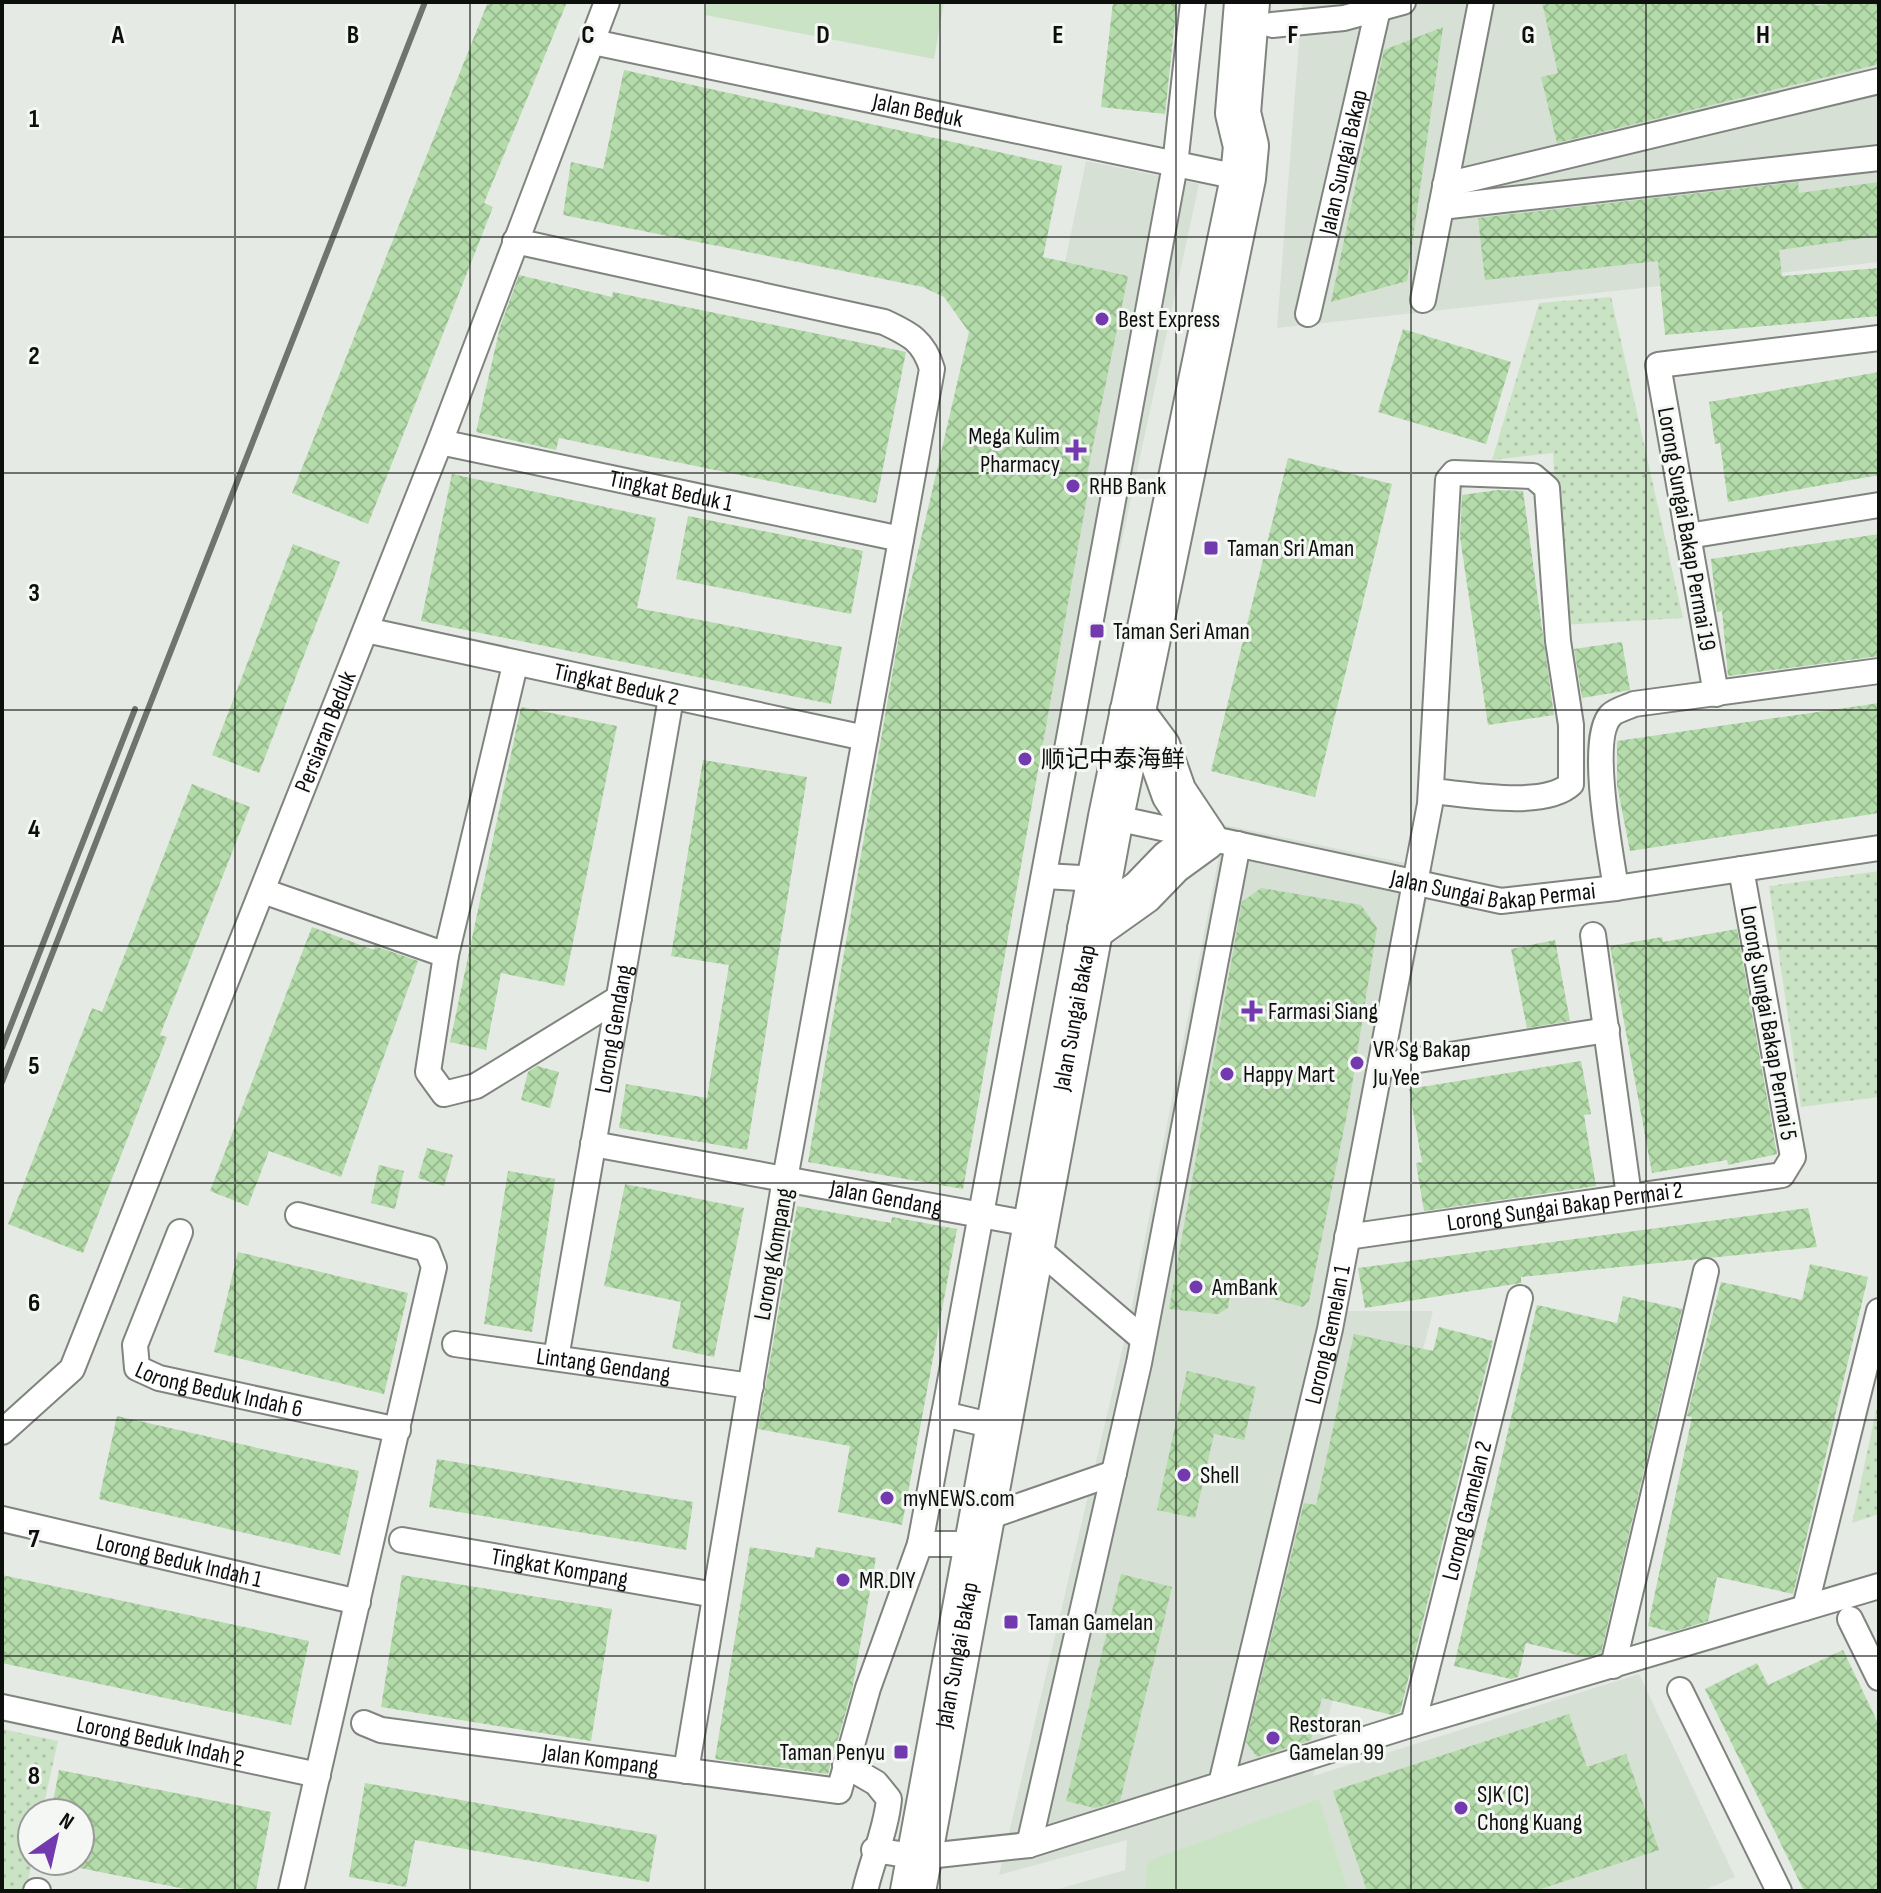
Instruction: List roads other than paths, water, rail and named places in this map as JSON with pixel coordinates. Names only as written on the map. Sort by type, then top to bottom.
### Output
[{"type":"highway","name":"Jalan Sungai Bakap","points":[[916,1874],[1111,817],[1245,162],[1262,117],[1265,10]]},
{"type":"highway","points":[[1090,929],[1142,892],[1171,862],[1221,841],[1174,793],[1158,748],[1132,713]]},
{"type":"street","name":"Persiaran Beduk","points":[[2,1432],[72,1369],[440,442],[607,2]]},
{"type":"street","points":[[865,1891],[874,1850],[886,1823],[889,1799],[876,1783],[845,1765],[868,1688],[920,1544],[1175,165],[1193,2]]},
{"type":"street","points":[[1265,10],[1344,18],[1403,2]]},
{"type":"street","points":[[1423,300],[1481,2]]},
{"type":"street","name":"Jalan Sungai Bakap","points":[[1308,314],[1378,9]]},
{"type":"street","name":"Jalan Beduk","points":[[593,42],[1175,165],[1245,162]]},
{"type":"street","points":[[1443,196],[1879,81]]},
{"type":"street","points":[[1443,196],[1879,158]]},
{"type":"street","name":"Lorong Kompang","points":[[515,241],[848,312],[909,333],[926,347],[932,369],[785,1179],[686,1771]]},
{"type":"street","name":"Lorong Sungai Bakap Permai 19","points":[[1716,694],[1658,365],[1879,338]]},
{"type":"street","name":"Tingkat Beduk 1","points":[[440,442],[901,539]]},
{"type":"street","name":"Lorong Gemelan 1","points":[[1221,1784],[1330,1329],[1416,883],[1431,791],[1448,480],[1454,473],[1533,476],[1547,488],[1558,641],[1571,725],[1571,784],[1561,793],[1522,798],[1431,791]]},
{"type":"street","points":[[1688,536],[1879,505]]},
{"type":"street","name":"Tingkat Beduk 2","points":[[366,630],[515,665],[865,738]]},
{"type":"street","points":[[515,665],[446,955],[428,1072],[444,1094],[476,1086],[619,998]]},
{"type":"street","points":[[1616,888],[1602,798],[1602,733],[1611,715],[1634,704],[1879,671]]},
{"type":"street","name":"Lorong Gendang","points":[[556,1358],[671,698]]},
{"type":"street","name":"Jalan Sungai Bakap Permai","points":[[1111,817],[1501,901],[1616,888],[1879,848]]},
{"type":"street","points":[[1029,1845],[1143,1339],[1221,841]]},
{"type":"street","name":"Lorong Sungai Bakap Permai 5","points":[[1741,869],[1793,1157],[1782,1175]]},
{"type":"street","points":[[1044,876],[1099,879]]},
{"type":"street","points":[[263,891],[446,955]]},
{"type":"street","points":[[1593,935],[1629,1196]]},
{"type":"street","points":[[1381,1066],[1607,1030]]},
{"type":"street","name":"Jalan Gendang","points":[[593,1144],[981,1215],[1034,1235]]},
{"type":"street","name":"Lorong Sungai Bakap Permai 2","points":[[1347,1237],[1782,1175]]},
{"type":"street","points":[[291,1891],[434,1267],[427,1249],[298,1215]]},
{"type":"street","name":"Lorong Beduk Indah 6","points":[[180,1232],[135,1345],[137,1368],[159,1378],[398,1430]]},
{"type":"street","points":[[1034,1235],[1143,1339]]},
{"type":"street","points":[[1613,1666],[1706,1271]]},
{"type":"street","name":"Lorong Gamelan 2","points":[[1413,1724],[1520,1298]]},
{"type":"street","points":[[1805,1608],[1879,1311]]},
{"type":"street","name":"Lintang Gendang","points":[[455,1344],[751,1386]]},
{"type":"street","points":[[944,1414],[998,1427]]},
{"type":"street","points":[[920,1544],[979,1531],[1114,1473]]},
{"type":"street","name":"Lorong Beduk Indah 1","points":[[2,1519],[358,1602]]},
{"type":"street","name":"Tingkat Kompang","points":[[402,1540],[715,1595]]},
{"type":"street","points":[[874,1850],[916,1874],[1029,1845],[1413,1724],[1879,1586]]},
{"type":"street","points":[[1850,1619],[1879,1678]]},
{"type":"street","points":[[1680,1690],[1779,1891]]},
{"type":"street","name":"Lorong Beduk Indah 2","points":[[2,1707],[318,1775]]},
{"type":"street","name":"Jalan Kompang","points":[[364,1723],[381,1730],[839,1791],[845,1765]]},
{"type":"railway","points":[[2,1082],[425,2]]},
{"type":"railway","points":[[2,1048],[135,709]]},
{"type":"place","name":"Best Express","points":[[1102,319]]},
{"type":"place","name":"Mega Kulim Pharmacy","points":[[1076,450]]},
{"type":"place","name":"RHB Bank","points":[[1073,486]]},
{"type":"place","name":"Taman Sri Aman","points":[[1211,548]]},
{"type":"place","name":"Taman Seri Aman","points":[[1097,631]]},
{"type":"place","name":"顺记中泰海鲜","points":[[1025,759]]},
{"type":"place","name":"Farmasi Siang","points":[[1252,1011]]},
{"type":"place","name":"VR Sg Bakap Ju Yee","points":[[1357,1063]]},
{"type":"place","name":"Happy Mart","points":[[1227,1074]]},
{"type":"place","name":"AmBank","points":[[1196,1287]]},
{"type":"place","name":"Shell","points":[[1184,1475]]},
{"type":"place","name":"myNEWS.com","points":[[887,1498]]},
{"type":"place","name":"MR.DIY","points":[[843,1580]]},
{"type":"place","name":"Taman Gamelan","points":[[1011,1622]]},
{"type":"place","name":"Restoran Gamelan 99","points":[[1273,1738]]},
{"type":"place","name":"Taman Penyu","points":[[901,1752]]},
{"type":"place","name":"SJK (C) Chong Kuang","points":[[1461,1808]]}]
